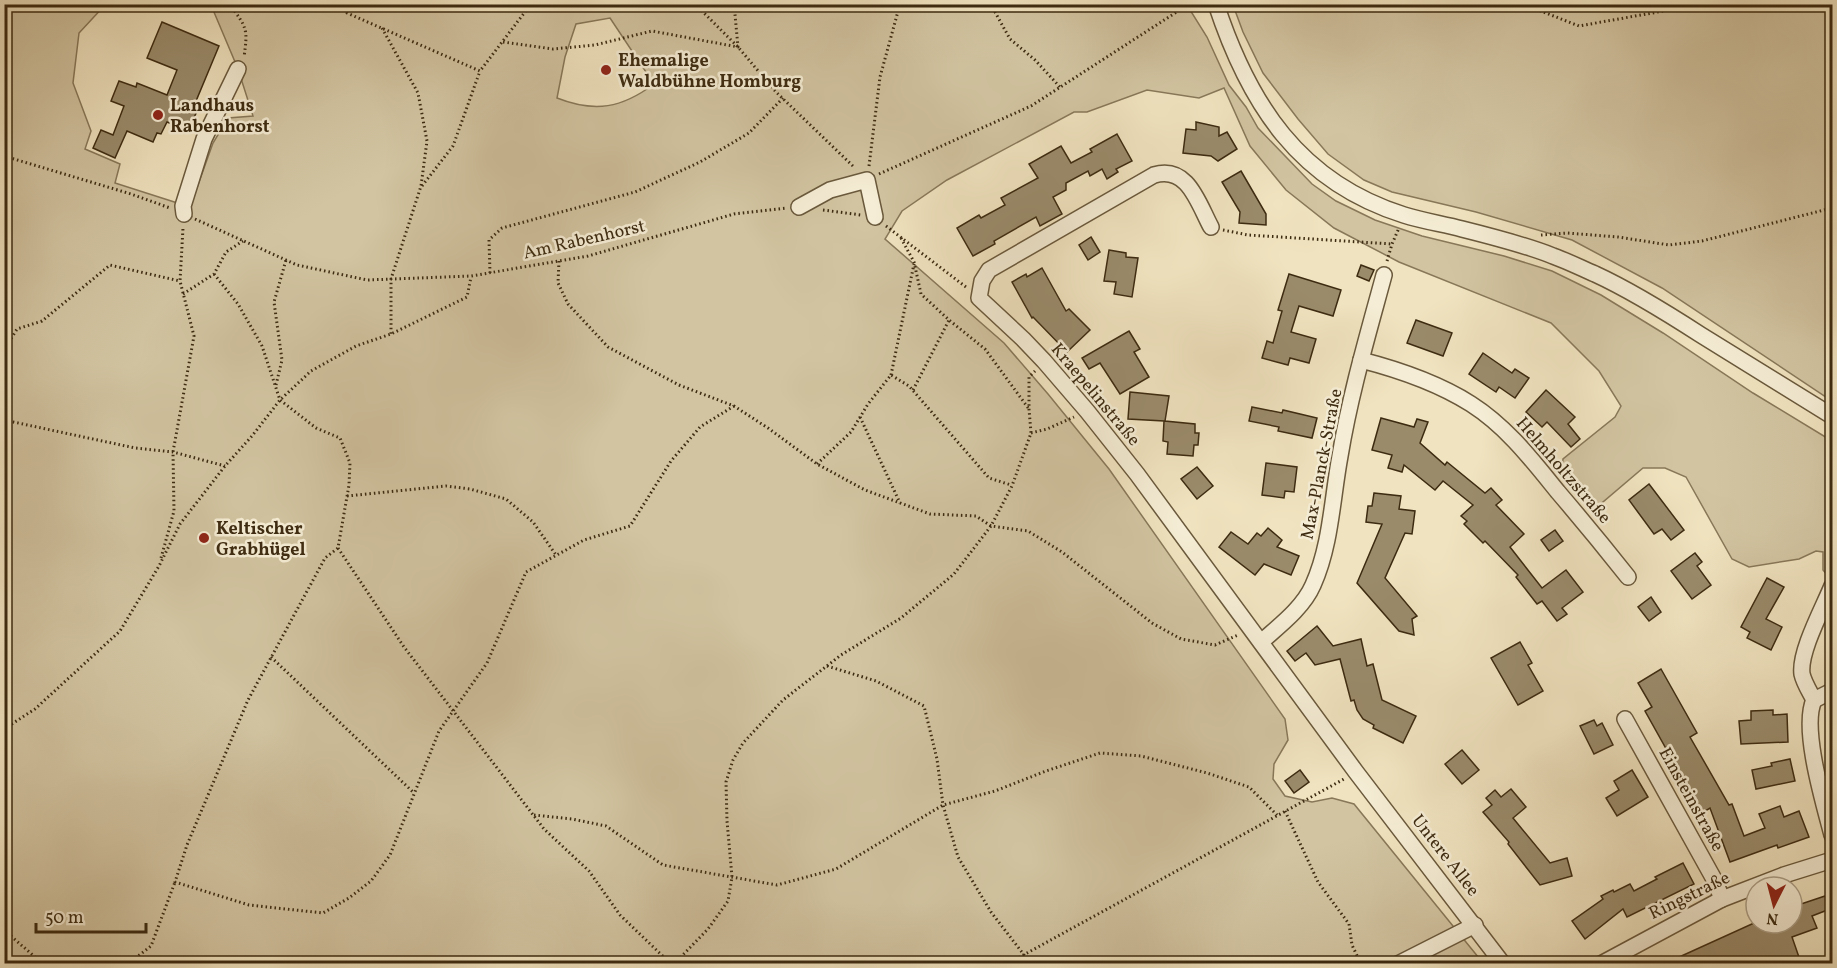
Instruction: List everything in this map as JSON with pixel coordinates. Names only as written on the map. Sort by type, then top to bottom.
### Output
[{"type":"street","points":[[1215,4],[1244,76],[1273,123],[1294,148],[1321,172],[1347,190],[1374,204],[1406,216],[1462,229],[1552,255],[1600,276],[1833,416]]},
{"type":"street","points":[[183,214],[183,206],[204,139],[238,69]]},
{"type":"street","points":[[979,298],[982,281],[989,270],[1154,175],[1171,172],[1186,182],[1210,227]]},
{"type":"street","points":[[799,207],[830,190],[867,180],[875,217]]},
{"type":"street","name":"Max-Planck-Straße","points":[[1261,642],[1300,604],[1316,576],[1327,540],[1340,455],[1361,360],[1384,274]]},
{"type":"street","name":"Kraepelinstraße","points":[[979,298],[1023,339],[1088,411],[1356,772]]},
{"type":"street","name":"Helmholtzstraße","points":[[1361,360],[1400,371],[1435,385],[1472,404],[1502,427],[1527,452],[1628,577]]},
{"type":"street","points":[[1814,700],[1803,677],[1802,664],[1833,586]]},
{"type":"street","points":[[1833,691],[1814,700],[1809,717],[1820,791],[1833,835]]},
{"type":"street","name":"Einsteinstraße","points":[[1625,719],[1715,881],[1722,899]]},
{"type":"street","name":"Untere Allee","points":[[1356,772],[1503,963]]},
{"type":"street","name":"Ringstraße","points":[[1601,963],[1722,899],[1784,875],[1833,860]]},
{"type":"street","points":[[1398,963],[1475,925]]},
{"type":"path","points":[[229,4],[248,33],[243,59],[238,69]]},
{"type":"path","points":[[343,4],[347,13],[480,71]]},
{"type":"path","points":[[421,186],[453,146],[480,71],[531,4]]},
{"type":"path","points":[[695,4],[738,47],[783,98],[867,180]]},
{"type":"path","points":[[734,4],[738,47]]},
{"type":"path","points":[[867,180],[880,77],[900,4]]},
{"type":"path","points":[[990,4],[1010,39],[1035,60],[1060,87]]},
{"type":"path","points":[[867,180],[1030,106],[1189,4]]},
{"type":"path","points":[[1522,4],[1580,26],[1703,4]]},
{"type":"path","points":[[381,28],[418,93],[427,141],[421,186],[391,279],[391,334]]},
{"type":"path","points":[[502,42],[553,49],[595,45],[652,31],[738,47]]},
{"type":"path","points":[[490,273],[489,240],[502,228],[635,192],[691,166],[749,133],[783,98]]},
{"type":"path","points":[[6,157],[90,181]]},
{"type":"path","name":"Am Rabenhorst","points":[[297,265],[367,280],[471,276],[588,256],[735,214],[799,207],[875,217]]},
{"type":"path","points":[[1538,236],[1567,233],[1608,236],[1669,245],[1702,241],[1833,208]]},
{"type":"path","points":[[159,566],[174,512],[173,452],[194,336],[180,280],[183,214]]},
{"type":"path","points":[[1384,274],[1392,244],[1406,216]]},
{"type":"path","points":[[1210,227],[1248,235],[1392,244]]},
{"type":"path","points":[[979,298],[957,278],[900,237],[914,262],[921,294],[985,350],[1029,409]]},
{"type":"path","points":[[183,294],[214,274],[226,252],[243,241]]},
{"type":"path","points":[[276,387],[282,360],[274,302],[286,260]]},
{"type":"path","points":[[559,261],[558,283],[568,304],[608,347],[678,385],[734,406],[817,464],[865,490],[930,514],[976,516],[991,526],[1028,531],[1062,552],[1152,623],[1181,639],[1215,645],[1251,629]]},
{"type":"path","points":[[817,464],[851,432],[868,404],[891,375],[914,262]]},
{"type":"path","points":[[4,350],[17,329],[42,321],[110,265],[180,280]]},
{"type":"path","points":[[214,274],[238,304],[262,346],[280,400],[316,428],[340,438],[350,463],[338,548],[373,604],[544,829],[589,871],[620,915],[673,963],[708,929],[728,901],[732,877],[726,782],[733,760],[743,743],[783,700],[841,655],[901,618],[954,574],[991,526],[1012,486],[1031,433],[1029,377],[1044,361]]},
{"type":"path","points":[[4,729],[35,709],[120,631],[159,566],[180,524],[280,400],[311,371],[356,346],[391,334],[467,297],[471,276]]},
{"type":"path","points":[[913,390],[949,320]]},
{"type":"path","points":[[891,375],[913,390],[989,478],[1012,486]]},
{"type":"path","points":[[175,882],[249,905],[323,913],[349,898],[371,881],[390,855],[439,731],[487,663],[526,572],[584,540],[630,526],[671,461],[700,427],[734,406]]},
{"type":"path","points":[[1031,433],[1047,429],[1088,411]]},
{"type":"path","points":[[860,417],[900,503]]},
{"type":"path","points":[[4,420],[135,448],[173,452],[225,466]]},
{"type":"path","points":[[347,496],[446,486],[470,489],[506,499],[532,522],[556,555]]},
{"type":"path","points":[[128,963],[151,946],[187,845],[243,711],[325,558],[338,548]]},
{"type":"path","points":[[271,657],[414,792]]},
{"type":"path","points":[[827,666],[876,681],[924,706],[937,759],[943,805],[958,856],[991,912],[1031,963]]},
{"type":"path","points":[[534,815],[606,826],[663,865],[777,885],[836,869],[943,805],[995,791],[1100,753],[1141,756],[1207,773],[1249,788],[1277,815]]},
{"type":"path","points":[[1007,963],[1356,772]]},
{"type":"path","points":[[1286,811],[1318,882],[1349,924],[1352,945],[1361,963]]},
{"type":"path","points":[[4,930],[43,963]]},
{"type":"shaded area","points":[[5,5],[105,5],[79,33],[73,83],[91,131],[85,149],[120,164],[115,183],[190,207],[213,143],[228,118],[253,116],[238,69],[211,5],[1187,5],[1207,37],[1229,85],[1258,128],[1312,184],[1336,201],[1375,220],[1422,236],[1504,256],[1552,271],[1601,295],[1832,441],[1832,581],[1823,570],[1823,552],[1816,551],[1799,559],[1749,567],[1732,559],[1686,477],[1665,468],[1643,468],[1597,507],[1582,499],[1562,468],[1563,459],[1615,417],[1621,406],[1599,371],[1551,323],[1399,262],[1334,228],[1286,190],[1250,146],[1224,88],[1199,98],[1147,90],[1087,112],[1074,112],[947,180],[902,211],[885,239],[1004,343],[1109,469],[1285,719],[1288,740],[1274,764],[1273,779],[1285,796],[1312,802],[1332,798],[1354,804],[1483,963],[5,964]],"holes":[[[610,18],[654,84],[631,98],[608,106],[584,106],[557,98],[565,57],[576,24]]]},
{"type":"shaded area","points":[[1233,5],[1832,5],[1832,401],[1662,288],[1572,240],[1476,212],[1392,192],[1364,180],[1328,154],[1263,73]]},
{"type":"building","points":[[162,22],[219,46],[194,106],[198,108],[189,131],[167,122],[161,134],[157,133],[153,142],[127,131],[115,158],[93,148],[101,130],[113,135],[124,106],[111,101],[119,81],[136,87],[137,83],[167,95],[177,70],[147,58]]},
{"type":"building","points":[[1196,122],[1219,127],[1219,136],[1227,132],[1237,149],[1218,161],[1211,156],[1183,153],[1186,129],[1196,130]]},
{"type":"building","points":[[1117,134],[1132,161],[1116,169],[1118,172],[1107,179],[1102,169],[1090,176],[1088,171],[1066,183],[1066,190],[1053,197],[1062,214],[1040,226],[1036,217],[973,256],[957,228],[979,215],[981,218],[1005,205],[1001,198],[1038,178],[1029,164],[1061,146],[1071,163],[1092,152],[1090,149]]},
{"type":"building","points":[[1241,171],[1266,214],[1266,225],[1239,223],[1240,212],[1222,182]]},
{"type":"building","points":[[1091,237],[1100,252],[1088,260],[1079,245]]},
{"type":"building","points":[[1109,250],[1126,253],[1126,257],[1138,258],[1132,297],[1114,294],[1116,282],[1104,281]]},
{"type":"building","points":[[1361,265],[1374,270],[1369,281],[1357,276]]},
{"type":"building","points":[[1042,268],[1066,311],[1069,309],[1090,330],[1067,352],[1032,318],[1012,282],[1026,274],[1027,277]]},
{"type":"building","points":[[1289,274],[1341,290],[1333,316],[1299,306],[1291,332],[1316,339],[1309,363],[1290,358],[1288,365],[1262,358],[1267,341],[1273,343],[1282,311],[1278,310]]},
{"type":"building","points":[[1416,320],[1452,333],[1443,356],[1407,343]]},
{"type":"building","points":[[1129,331],[1140,349],[1134,352],[1149,377],[1120,394],[1100,363],[1089,369],[1082,358]]},
{"type":"building","points":[[1483,353],[1512,373],[1515,369],[1529,378],[1515,398],[1499,387],[1496,392],[1469,374]]},
{"type":"building","points":[[1546,390],[1575,417],[1568,424],[1580,439],[1571,447],[1547,422],[1542,427],[1526,412]]},
{"type":"building","points":[[1130,392],[1169,396],[1165,421],[1195,424],[1195,433],[1199,433],[1198,445],[1194,445],[1193,456],[1167,454],[1168,442],[1163,441],[1164,421],[1128,419]]},
{"type":"building","points":[[1252,407],[1282,413],[1283,410],[1317,418],[1312,438],[1278,431],[1279,427],[1249,421]]},
{"type":"building","points":[[1381,418],[1414,427],[1417,419],[1428,422],[1420,443],[1445,465],[1447,462],[1485,493],[1491,488],[1502,500],[1496,505],[1524,534],[1510,547],[1542,588],[1566,570],[1583,592],[1562,608],[1567,614],[1557,621],[1542,601],[1537,604],[1516,577],[1518,575],[1485,541],[1483,543],[1464,524],[1467,521],[1461,516],[1473,505],[1443,481],[1435,490],[1404,465],[1402,472],[1388,468],[1392,455],[1372,450]]},
{"type":"building","points":[[1266,463],[1297,467],[1294,492],[1285,491],[1284,498],[1262,495]]},
{"type":"building","points":[[1197,467],[1213,486],[1197,499],[1181,479]]},
{"type":"building","points":[[1649,484],[1684,530],[1671,540],[1662,529],[1654,534],[1629,500]]},
{"type":"building","points":[[1374,493],[1401,496],[1399,509],[1415,511],[1412,534],[1405,533],[1385,578],[1417,616],[1412,619],[1414,635],[1399,631],[1357,583],[1382,524],[1366,522],[1368,506],[1372,506]]},
{"type":"building","points":[[1268,528],[1282,540],[1277,547],[1299,556],[1291,575],[1264,564],[1255,575],[1219,547],[1231,532],[1248,544],[1257,533],[1261,536]]},
{"type":"building","points":[[1555,530],[1563,541],[1549,551],[1541,540]]},
{"type":"building","points":[[1695,553],[1702,562],[1697,566],[1711,585],[1692,599],[1671,571]]},
{"type":"building","points":[[1767,578],[1784,587],[1766,619],[1782,627],[1771,650],[1747,638],[1750,632],[1741,627]]},
{"type":"building","points":[[1651,597],[1661,612],[1649,621],[1638,607]]},
{"type":"building","points":[[1317,626],[1333,646],[1361,639],[1367,666],[1373,664],[1382,700],[1416,716],[1403,743],[1373,728],[1374,725],[1363,719],[1354,700],[1351,701],[1340,659],[1315,665],[1306,653],[1295,661],[1287,651]]},
{"type":"building","points":[[1520,642],[1532,663],[1528,665],[1543,691],[1518,705],[1491,658]]},
{"type":"building","points":[[1661,669],[1697,733],[1690,737],[1729,805],[1732,804],[1744,836],[1765,828],[1759,814],[1780,806],[1784,817],[1799,811],[1809,837],[1778,848],[1777,845],[1730,862],[1710,808],[1702,813],[1645,711],[1652,707],[1638,683]]},
{"type":"building","points":[[1773,710],[1773,715],[1787,714],[1788,742],[1741,744],[1739,721],[1751,720],[1751,711]]},
{"type":"building","points":[[1594,720],[1597,726],[1602,723],[1613,745],[1594,754],[1580,726]]},
{"type":"building","points":[[1462,750],[1479,770],[1462,784],[1445,764]]},
{"type":"building","points":[[1790,759],[1795,781],[1756,789],[1752,770]]},
{"type":"building","points":[[1300,770],[1309,782],[1294,793],[1285,781]]},
{"type":"building","points":[[1632,770],[1648,797],[1617,816],[1606,798],[1619,790],[1614,781]]},
{"type":"building","points":[[1511,789],[1526,807],[1513,818],[1550,863],[1567,858],[1572,876],[1540,885],[1508,844],[1509,842],[1483,812],[1492,805],[1486,798],[1495,790],[1501,797]]},
{"type":"building","points":[[1683,863],[1694,884],[1627,917],[1623,909],[1585,939],[1572,921],[1603,899],[1601,896],[1630,884],[1634,891]]},
{"type":"building","points":[[1825,896],[1830,909],[1812,916],[1817,928],[1804,933],[1804,903]]},
{"type":"building","points":[[1744,928],[1744,935],[1798,935],[1792,937],[1801,963],[1666,963]]},
{"type":"place","name":"Ehemalige Waldbühne Homburg","points":[[606,70]]},
{"type":"place","name":"Landhaus Rabenhorst","points":[[158,115]]},
{"type":"place","name":"Keltischer Grabhügel","points":[[204,538]]}]
